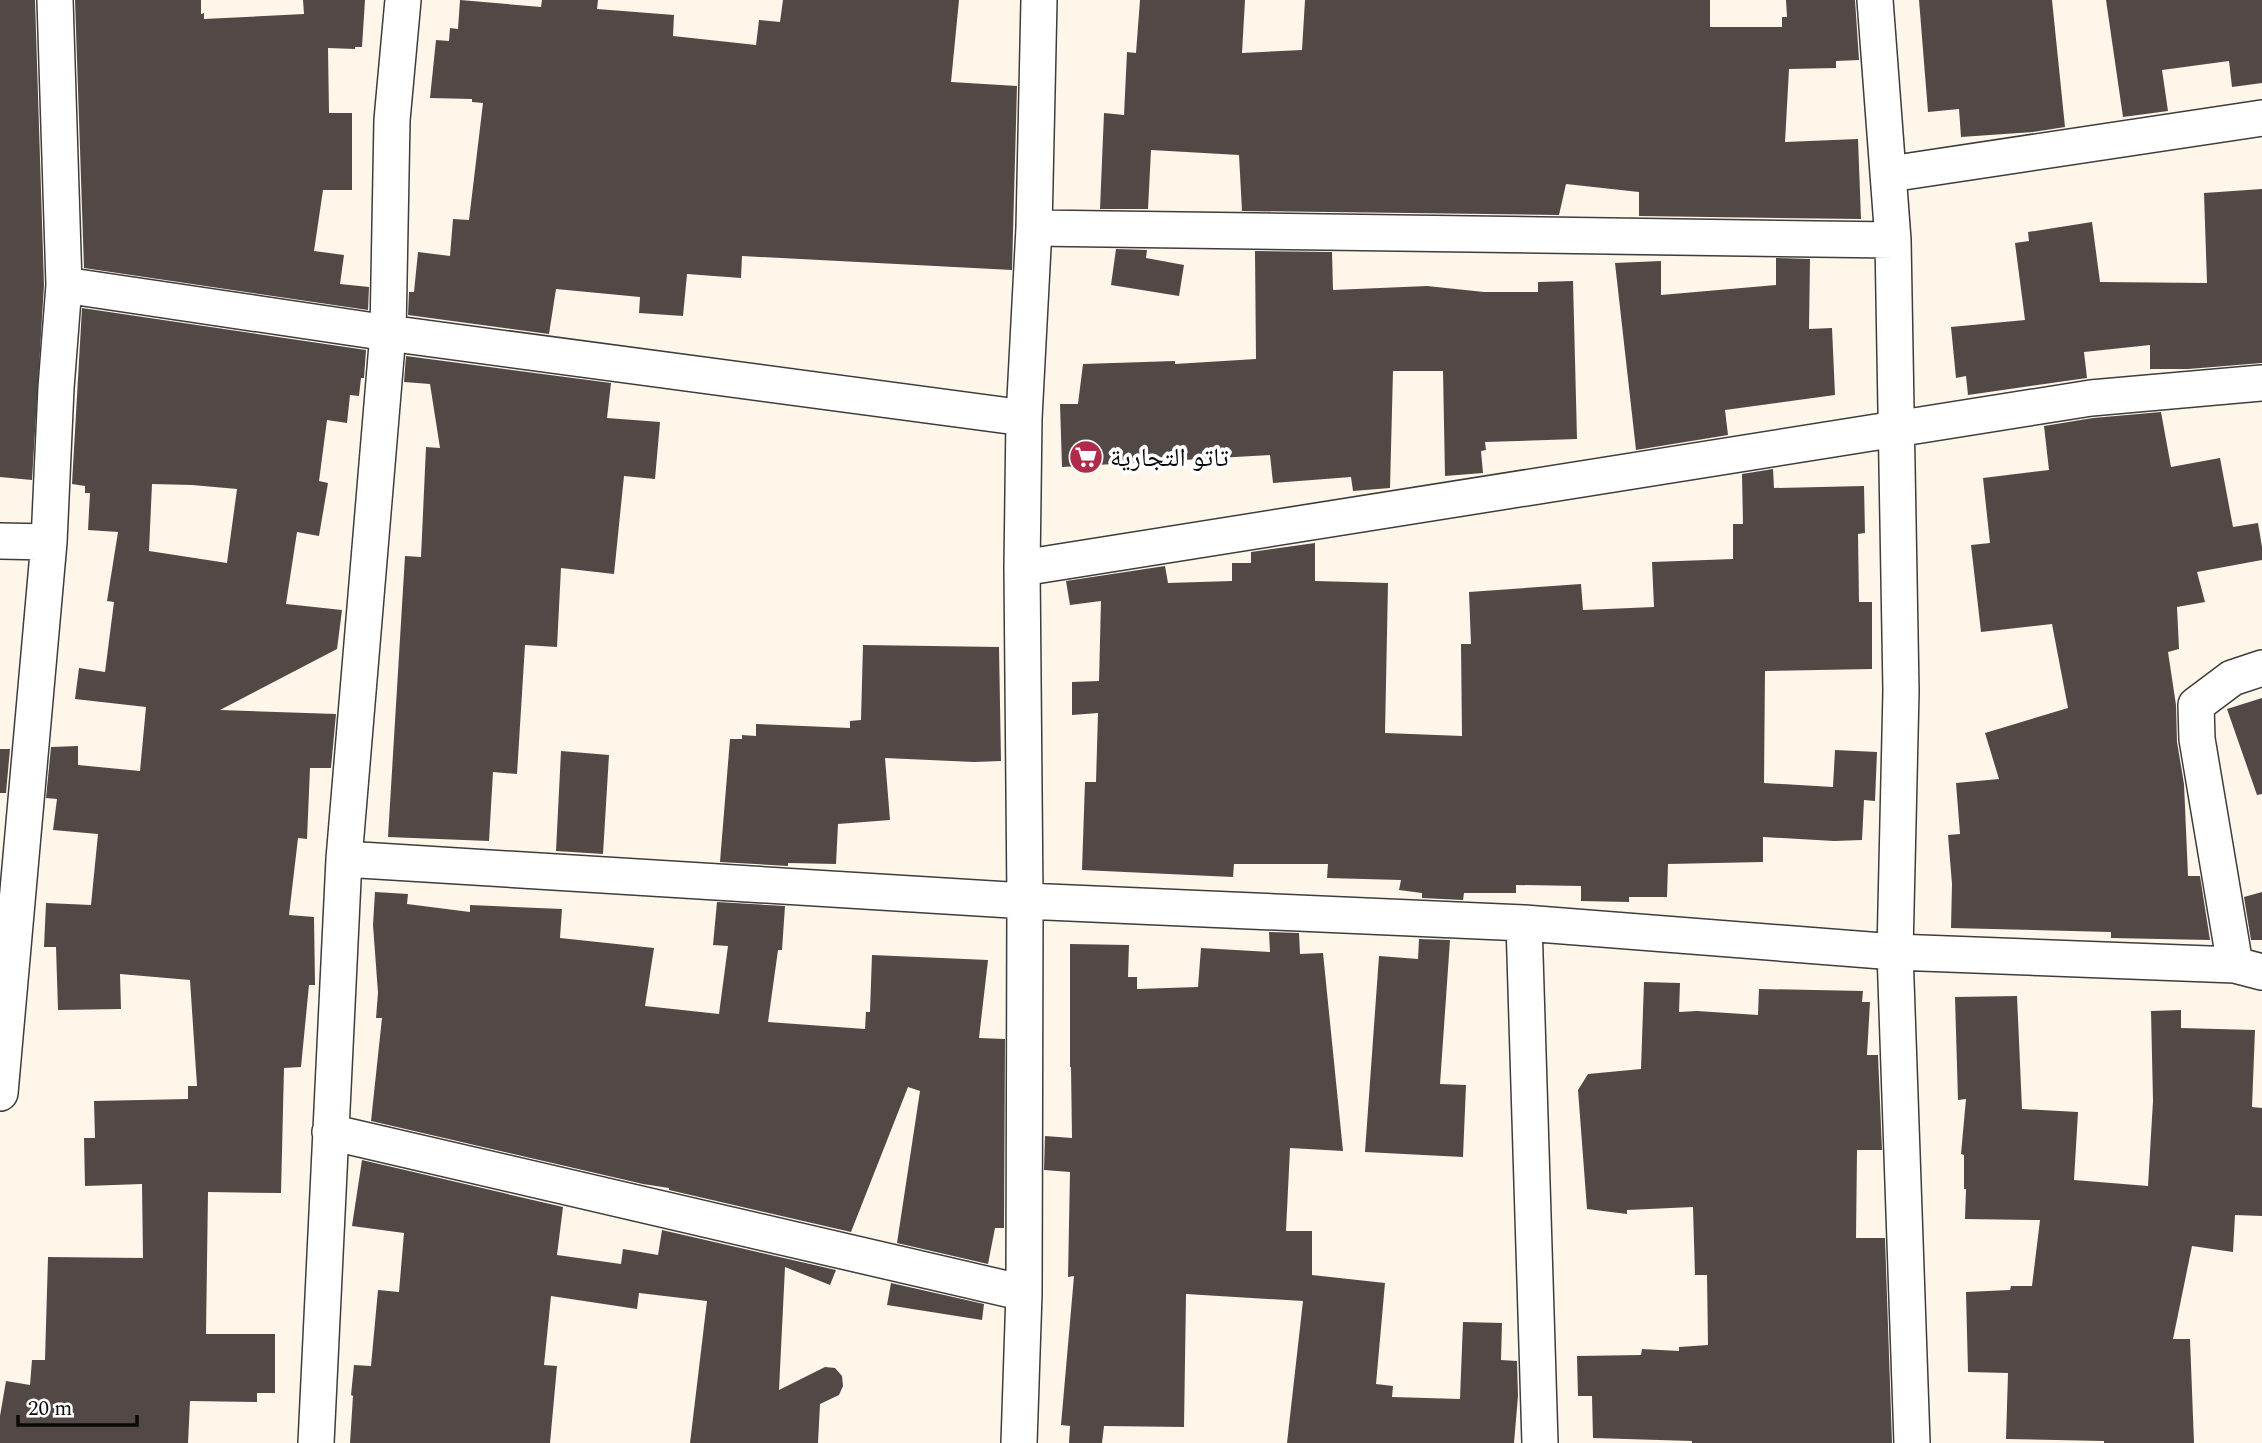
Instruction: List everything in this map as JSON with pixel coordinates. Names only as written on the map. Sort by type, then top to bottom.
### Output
[{"type":"street","points":[[0,1093],[49,542],[64,285],[55,0]]},
{"type":"street","points":[[316,1443],[344,859],[388,333],[392,120],[403,0]]},
{"type":"street","points":[[1019,1443],[1024,1293],[1024,418],[1034,228],[1039,0]]},
{"type":"street","points":[[1875,0],[1893,240],[1901,691],[1895,952],[1912,1443]]},
{"type":"street","points":[[1889,174],[2262,118]]},
{"type":"street","points":[[1034,228],[1893,240]]},
{"type":"street","points":[[64,285],[388,333],[1024,418]]},
{"type":"street","points":[[1023,568],[2091,398],[2262,383]]},
{"type":"street","points":[[0,541],[49,542]]},
{"type":"street","points":[[344,859],[1025,901],[1524,923],[1895,952],[2249,969],[2197,739],[2196,705],[2232,678],[2262,668]]},
{"type":"street","points":[[1524,923],[1540,1443]]},
{"type":"street","points":[[330,1132],[1024,1293]]},
{"type":"building","points":[[0,0],[35,0],[44,285],[32,480],[0,477]]},
{"type":"building","points":[[75,0],[201,0],[201,14],[204,13],[204,19],[304,14],[303,0],[365,0],[362,47],[328,48],[329,113],[352,113],[352,190],[323,190],[314,251],[344,255],[340,284],[369,287],[368,310],[84,268]]},
{"type":"building","points":[[460,0],[541,7],[542,0],[598,0],[597,9],[674,15],[673,36],[756,45],[759,20],[780,22],[783,0],[959,0],[951,82],[1017,86],[1012,270],[742,256],[741,278],[687,274],[683,316],[639,313],[640,297],[556,289],[549,334],[408,315],[409,292],[414,292],[418,252],[450,256],[453,219],[469,220],[483,103],[472,102],[472,99],[430,98],[436,40],[449,41],[450,28],[458,29]]},
{"type":"building","points":[[1140,0],[1245,0],[1242,53],[1302,50],[1305,0],[1710,0],[1710,27],[1782,27],[1782,17],[1787,17],[1786,0],[1855,0],[1859,60],[1836,61],[1836,68],[1789,69],[1785,142],[1858,139],[1861,219],[1639,216],[1639,192],[1566,184],[1559,215],[1242,211],[1239,155],[1151,150],[1148,209],[1100,209],[1104,113],[1124,115],[1127,52],[1136,53]]},
{"type":"building","points":[[1919,0],[2052,0],[2065,127],[1961,137],[1959,109],[1928,112]]},
{"type":"building","points":[[2106,0],[2262,0],[2262,83],[2232,87],[2229,61],[2162,70],[2168,111],[2123,117]]},
{"type":"building","points":[[2262,189],[2262,363],[2150,369],[2150,345],[2084,352],[2087,378],[1968,395],[1966,376],[1956,378],[1951,327],[2025,320],[2015,243],[2029,241],[2028,232],[2092,222],[2100,282],[2207,283],[2204,193]]},
{"type":"building","points":[[1116,249],[1147,250],[1146,258],[1184,265],[1179,296],[1111,285]]},
{"type":"building","points":[[1255,251],[1332,252],[1333,290],[1427,286],[1484,292],[1538,292],[1538,282],[1573,281],[1577,439],[1485,442],[1486,450],[1481,451],[1483,473],[1445,476],[1443,371],[1393,371],[1390,488],[1353,491],[1351,477],[1273,483],[1270,455],[1062,467],[1060,404],[1078,404],[1083,364],[1175,361],[1175,364],[1256,359]]},
{"type":"building","points":[[1776,258],[1810,259],[1809,329],[1832,328],[1835,395],[1725,410],[1728,435],[1636,450],[1615,263],[1661,261],[1661,295],[1776,285]]},
{"type":"building","points":[[82,308],[366,350],[364,378],[361,378],[359,396],[350,395],[347,423],[327,420],[319,481],[328,483],[319,536],[297,532],[286,604],[342,610],[337,649],[220,710],[336,714],[331,768],[310,768],[307,839],[298,838],[289,915],[314,917],[315,985],[309,985],[301,1067],[284,1068],[281,1193],[208,1192],[206,1334],[275,1334],[275,1393],[257,1393],[257,1402],[190,1401],[188,1443],[0,1443],[0,1416],[6,1381],[30,1385],[32,1360],[45,1360],[48,1257],[143,1258],[142,1184],[85,1186],[84,1138],[95,1138],[94,1101],[188,1099],[188,1086],[197,1086],[190,980],[120,974],[121,1009],[58,1010],[56,947],[44,947],[46,903],[91,905],[98,834],[53,830],[57,799],[46,798],[51,747],[78,746],[78,765],[140,771],[146,707],[75,699],[79,668],[105,672],[114,602],[107,601],[118,532],[88,530],[90,493],[85,493],[85,486],[72,484]],"holes":[[[152,484],[237,489],[227,563],[149,551]]]},
{"type":"building","points":[[406,356],[611,383],[607,418],[660,422],[655,479],[624,476],[614,574],[561,568],[557,647],[525,645],[517,774],[493,772],[489,841],[388,837],[405,556],[421,557],[426,447],[440,448],[430,384],[404,382]]},
{"type":"building","points":[[2161,412],[2171,467],[2220,458],[2233,527],[2258,523],[2262,547],[2262,560],[2197,572],[2205,602],[2177,607],[2179,649],[2168,652],[2184,784],[2188,876],[2200,876],[2210,940],[2111,938],[2111,932],[1951,928],[1952,884],[1948,835],[1960,834],[1956,783],[1999,779],[1985,733],[2068,708],[2052,624],[1981,632],[1971,545],[1990,543],[1983,478],[2049,470],[2044,426],[2093,418]]},
{"type":"building","points":[[1773,469],[1774,488],[1864,486],[1865,533],[1858,534],[1859,602],[1872,602],[1872,669],[1765,671],[1764,783],[1833,787],[1835,750],[1877,752],[1875,801],[1864,800],[1862,840],[1763,837],[1763,862],[1668,864],[1667,897],[1629,897],[1629,902],[1581,901],[1581,886],[1516,885],[1516,893],[1464,893],[1463,900],[1422,898],[1422,893],[1399,890],[1401,880],[1327,878],[1328,864],[1234,864],[1233,877],[1082,870],[1085,782],[1096,782],[1098,713],[1072,715],[1072,682],[1099,681],[1101,601],[1070,605],[1066,581],[1165,566],[1168,583],[1232,581],[1232,563],[1251,563],[1251,552],[1315,543],[1315,581],[1388,583],[1385,733],[1462,736],[1461,644],[1471,644],[1469,592],[1581,584],[1583,610],[1654,607],[1652,562],[1733,559],[1733,524],[1743,524],[1742,474]]},
{"type":"building","points":[[863,645],[999,647],[1001,761],[885,758],[890,820],[838,824],[836,864],[788,863],[788,866],[720,862],[730,739],[742,739],[742,735],[756,736],[756,724],[850,728],[850,721],[861,720]]},
{"type":"building","points":[[2262,698],[2262,794],[2257,795],[2227,709]]},
{"type":"building","points":[[0,749],[10,749],[6,793],[0,793]]},
{"type":"building","points":[[561,751],[609,755],[603,854],[556,851]]},
{"type":"building","points":[[375,892],[408,894],[407,904],[470,912],[470,905],[562,909],[560,938],[654,948],[645,1006],[719,1014],[728,946],[713,945],[717,902],[785,906],[782,950],[778,950],[768,1022],[865,1029],[866,1012],[870,1012],[872,955],[988,960],[979,1038],[1005,1039],[1004,1228],[995,1228],[988,1264],[897,1243],[920,1091],[908,1087],[851,1232],[371,1121],[382,1018],[376,1018],[378,993],[373,925]]},
{"type":"building","points":[[2262,892],[2262,940],[2251,940],[2244,897]]},
{"type":"building","points":[[1269,932],[1299,933],[1300,954],[1323,953],[1343,1151],[1290,1148],[1286,1231],[1312,1231],[1312,1275],[1385,1283],[1376,1384],[1393,1386],[1392,1397],[1460,1399],[1463,1322],[1502,1323],[1501,1360],[1517,1361],[1518,1396],[1514,1443],[1287,1443],[1303,1301],[1186,1294],[1184,1427],[1104,1426],[1102,1443],[1069,1443],[1070,1426],[1061,1425],[1074,1276],[1068,1277],[1070,1172],[1044,1170],[1045,1136],[1072,1138],[1070,944],[1129,945],[1128,977],[1137,977],[1137,989],[1198,987],[1201,948],[1270,952]]},
{"type":"building","points":[[1419,939],[1450,940],[1440,1084],[1466,1085],[1463,1157],[1365,1152],[1379,956],[1418,959]]},
{"type":"building","points":[[1644,982],[1680,983],[1679,1012],[1758,1015],[1759,989],[1863,991],[1862,1002],[1870,1002],[1867,1055],[1878,1055],[1882,1150],[1857,1150],[1856,1238],[1885,1238],[1892,1443],[1692,1443],[1593,1438],[1592,1396],[1578,1396],[1577,1356],[1641,1355],[1642,1349],[1679,1351],[1679,1347],[1708,1345],[1707,1275],[1695,1275],[1693,1207],[1627,1210],[1627,1214],[1587,1209],[1578,1090],[1588,1074],[1641,1069]]},
{"type":"building","points":[[2017,996],[2022,1109],[2078,1112],[2074,1180],[2148,1186],[2153,1101],[2151,1011],[2181,1010],[2181,1028],[2255,1030],[2252,1107],[2262,1108],[2262,1216],[2235,1215],[2233,1252],[2192,1246],[2173,1339],[2190,1339],[2194,1443],[2006,1439],[2008,1373],[1968,1372],[1966,1292],[2032,1286],[2040,1220],[1965,1219],[1964,1155],[1961,1154],[1966,1099],[1958,1100],[1955,997]]},
{"type":"building","points":[[362,1160],[563,1207],[557,1255],[621,1264],[623,1249],[658,1255],[662,1230],[836,1270],[830,1285],[785,1267],[779,1390],[825,1367],[835,1368],[842,1376],[843,1386],[839,1395],[820,1404],[818,1443],[690,1443],[707,1301],[639,1293],[637,1309],[551,1296],[544,1365],[557,1366],[550,1443],[350,1443],[354,1365],[371,1366],[378,1290],[399,1292],[404,1233],[352,1226]]},
{"type":"building","points":[[891,1283],[984,1304],[982,1320],[887,1305]]},
{"type":"place","name":"تاتو التجارية","points":[[1086,457]]}]
